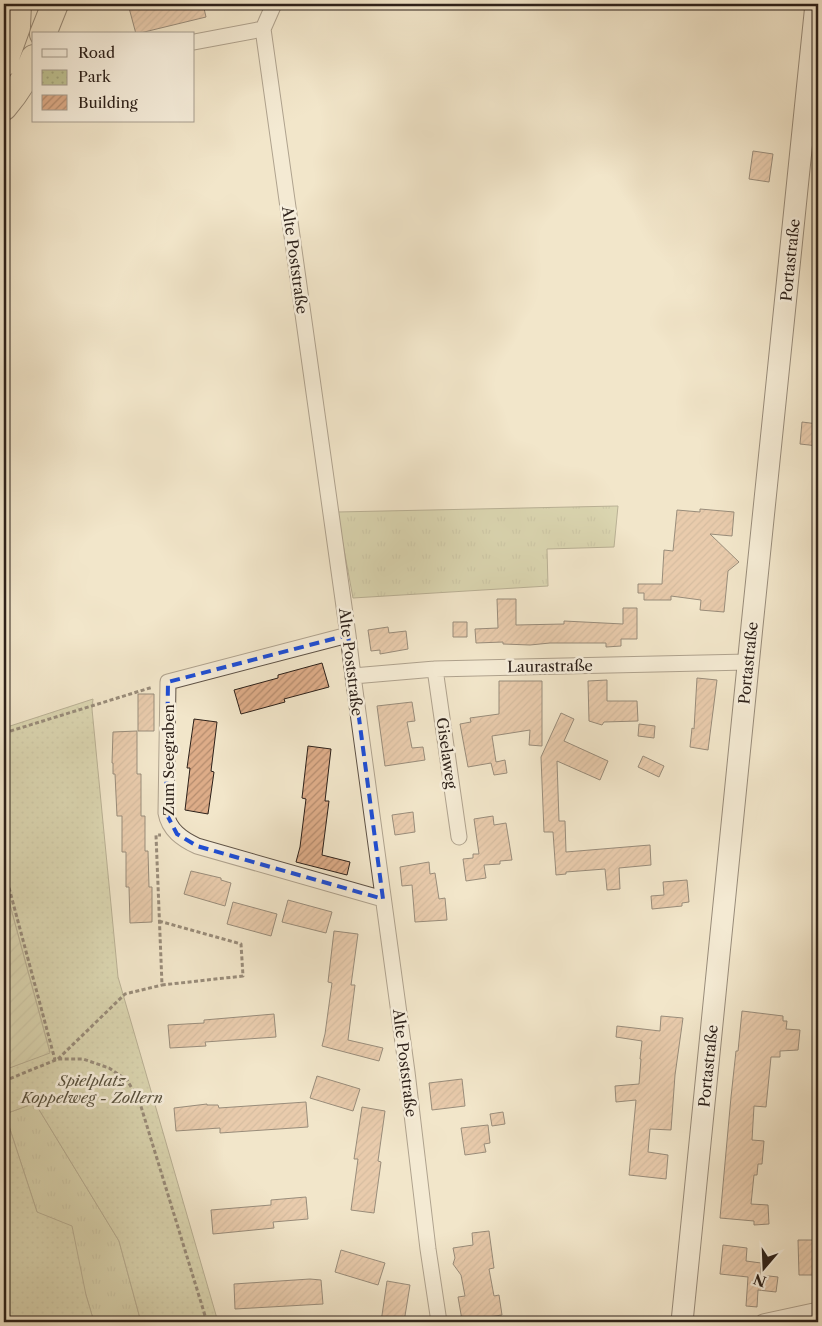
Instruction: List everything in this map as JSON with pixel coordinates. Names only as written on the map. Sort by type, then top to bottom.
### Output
[{"type":"highway","points":[[4,63],[17,27],[18,4]]},
{"type":"highway","points":[[44,32],[55,4]]},
{"type":"highway","points":[[4,107],[15,95],[32,63]]},
{"type":"main road","name":"Portastraße","points":[[682,1322],[816,4]]},
{"type":"street","points":[[195,42],[263,29],[274,4]]},
{"type":"street","name":"Alte Poststraße","points":[[263,29],[348,635],[439,1322]]},
{"type":"street","name":"Zum Seegraben","points":[[348,635],[168,682],[166,813],[170,826],[177,834],[185,841],[197,846],[383,899]]},
{"type":"street","name":"Laurastraße","points":[[353,676],[435,668],[748,662]]},
{"type":"street","name":"Giselaweg","points":[[435,668],[458,837]]},
{"type":"street","points":[[763,1322],[818,1310]]},
{"type":"path","points":[[4,733],[168,682]]},
{"type":"path","points":[[162,985],[156,835],[177,834]]},
{"type":"path","points":[[4,869],[57,1060]]},
{"type":"path","points":[[57,1060],[125,994],[162,985],[243,976],[242,944],[159,921]]},
{"type":"path","points":[[4,1082],[57,1060],[83,1059],[109,1068],[127,1080],[140,1100],[207,1322]]},
{"type":"highlighted area","points":[[348,635],[383,899],[197,846],[177,834],[166,813],[168,682]]},
{"type":"green space","points":[[618,506],[614,547],[547,549],[548,586],[353,598],[337,512]]},
{"type":"green space","name":"Spielplatz Koppelweg - Zollern","points":[[93,699],[92,709],[118,977],[218,1322],[141,1322],[119,1241],[35,1103],[5,1114],[37,1212],[72,1226],[86,1295],[94,1322],[4,1322],[4,1070],[50,1052],[4,883],[4,728]]},
{"type":"green space","points":[[4,883],[50,1053],[4,1070]]},
{"type":"green space","points":[[35,1103],[119,1241],[141,1322],[94,1322],[86,1295],[37,1212],[5,1114]]},
{"type":"building","points":[[128,4],[203,4],[206,17],[144,32],[135,32]]},
{"type":"building","points":[[753,151],[773,154],[769,182],[749,179]]},
{"type":"building","points":[[802,422],[818,424],[818,446],[800,444]]},
{"type":"building","points":[[700,509],[734,512],[732,536],[710,534],[739,562],[728,571],[724,612],[700,610],[701,600],[671,596],[671,600],[644,600],[644,593],[638,593],[638,584],[662,584],[664,550],[673,551],[677,510],[700,512]]},
{"type":"building","points":[[497,599],[516,599],[516,625],[564,624],[564,621],[623,624],[623,608],[637,608],[637,639],[621,639],[621,646],[606,647],[606,643],[530,645],[503,644],[503,642],[476,643],[475,629],[498,628]]},
{"type":"building","points":[[453,622],[467,622],[467,637],[453,637]]},
{"type":"building","points":[[388,627],[389,633],[406,631],[408,649],[380,654],[380,650],[371,651],[368,630]]},
{"type":"building","points":[[322,663],[329,687],[284,699],[285,702],[241,714],[234,690]]},
{"type":"building","points":[[697,678],[717,680],[708,750],[690,747],[692,728],[694,729]]},
{"type":"building","points":[[607,680],[607,701],[637,701],[638,721],[604,722],[602,725],[589,721],[588,681]]},
{"type":"building","points":[[499,681],[542,681],[542,746],[529,745],[530,730],[492,736],[496,762],[505,760],[507,773],[494,775],[491,763],[468,767],[460,724],[471,722],[470,718],[499,714]]},
{"type":"building","points":[[138,694],[154,694],[154,731],[138,731]]},
{"type":"building","points":[[412,702],[415,721],[407,722],[412,748],[423,747],[425,760],[385,766],[377,706]]},
{"type":"building","points":[[561,713],[574,719],[564,741],[608,761],[600,780],[557,761],[559,821],[565,821],[566,852],[650,845],[651,865],[619,868],[620,889],[607,890],[605,869],[566,872],[566,874],[556,875],[553,832],[544,832],[541,757]]},
{"type":"building","points":[[194,719],[217,722],[211,771],[214,772],[208,814],[185,810],[190,768],[187,768]]},
{"type":"building","points":[[639,724],[655,726],[654,738],[638,736]]},
{"type":"building","points":[[137,731],[137,774],[141,774],[141,816],[145,816],[145,851],[148,851],[149,887],[152,887],[152,922],[130,923],[129,887],[126,887],[126,852],[122,852],[122,816],[117,816],[115,774],[113,774],[112,763],[113,732]]},
{"type":"building","points":[[308,746],[331,749],[325,801],[329,801],[322,855],[350,862],[347,875],[296,862],[300,847],[306,799],[302,798]]},
{"type":"building","points":[[643,756],[664,766],[659,777],[638,767]]},
{"type":"building","points":[[413,812],[415,832],[395,835],[392,815]]},
{"type":"building","points":[[493,816],[494,825],[506,823],[512,860],[500,861],[500,864],[484,865],[486,878],[466,881],[463,859],[473,858],[473,854],[479,854],[474,819]]},
{"type":"building","points":[[429,862],[430,874],[435,873],[439,899],[445,898],[447,920],[415,922],[412,885],[402,886],[400,867]]},
{"type":"building","points":[[191,871],[221,878],[221,880],[231,883],[225,906],[184,894]]},
{"type":"building","points":[[687,880],[689,902],[682,903],[682,906],[652,909],[651,896],[664,895],[663,882]]},
{"type":"building","points":[[288,900],[332,912],[326,933],[282,922]]},
{"type":"building","points":[[233,902],[277,914],[271,936],[227,924]]},
{"type":"building","points":[[334,931],[358,934],[351,985],[355,985],[348,1040],[383,1048],[379,1061],[322,1046],[332,983],[328,982]]},
{"type":"building","points":[[742,1011],[783,1016],[783,1021],[787,1021],[786,1029],[800,1030],[798,1050],[780,1051],[780,1057],[771,1057],[766,1107],[754,1106],[752,1140],[764,1141],[762,1164],[758,1164],[757,1175],[754,1175],[751,1204],[768,1205],[769,1224],[754,1225],[754,1221],[720,1218],[731,1097]]},
{"type":"building","points":[[274,1014],[276,1037],[205,1042],[206,1046],[170,1048],[168,1025],[204,1023],[204,1020]]},
{"type":"building","points":[[661,1016],[683,1018],[675,1075],[671,1130],[650,1129],[648,1152],[668,1155],[666,1179],[629,1175],[636,1100],[616,1102],[615,1086],[639,1084],[642,1041],[616,1037],[617,1026],[660,1031]]},
{"type":"building","points":[[317,1076],[360,1089],[353,1111],[310,1098]]},
{"type":"building","points":[[462,1079],[465,1106],[432,1110],[429,1083]]},
{"type":"building","points":[[306,1102],[308,1127],[220,1133],[220,1128],[176,1131],[174,1108],[207,1104],[218,1105],[219,1108]]},
{"type":"building","points":[[362,1107],[385,1111],[378,1161],[381,1162],[374,1213],[351,1210],[358,1159],[354,1159]]},
{"type":"building","points":[[503,1112],[505,1124],[492,1126],[490,1114]]},
{"type":"building","points":[[488,1125],[490,1143],[484,1144],[486,1152],[465,1155],[461,1128]]},
{"type":"building","points":[[306,1197],[308,1219],[273,1222],[274,1228],[213,1234],[211,1210],[271,1205],[271,1200]]},
{"type":"building","points":[[489,1231],[494,1268],[489,1269],[494,1296],[499,1295],[502,1315],[482,1318],[483,1322],[469,1322],[469,1319],[462,1320],[458,1297],[465,1296],[461,1275],[453,1264],[455,1258],[453,1248],[473,1245],[472,1233]]},
{"type":"building","points":[[798,1240],[818,1240],[818,1275],[799,1275]]},
{"type":"building","points":[[723,1245],[747,1248],[746,1261],[761,1263],[760,1275],[778,1277],[776,1292],[758,1290],[757,1307],[746,1306],[748,1277],[720,1274]]},
{"type":"building","points":[[341,1250],[385,1263],[378,1285],[335,1272]]},
{"type":"building","points":[[310,1279],[321,1280],[323,1304],[235,1309],[234,1284]]},
{"type":"building","points":[[387,1281],[410,1285],[404,1322],[381,1322]]}]
